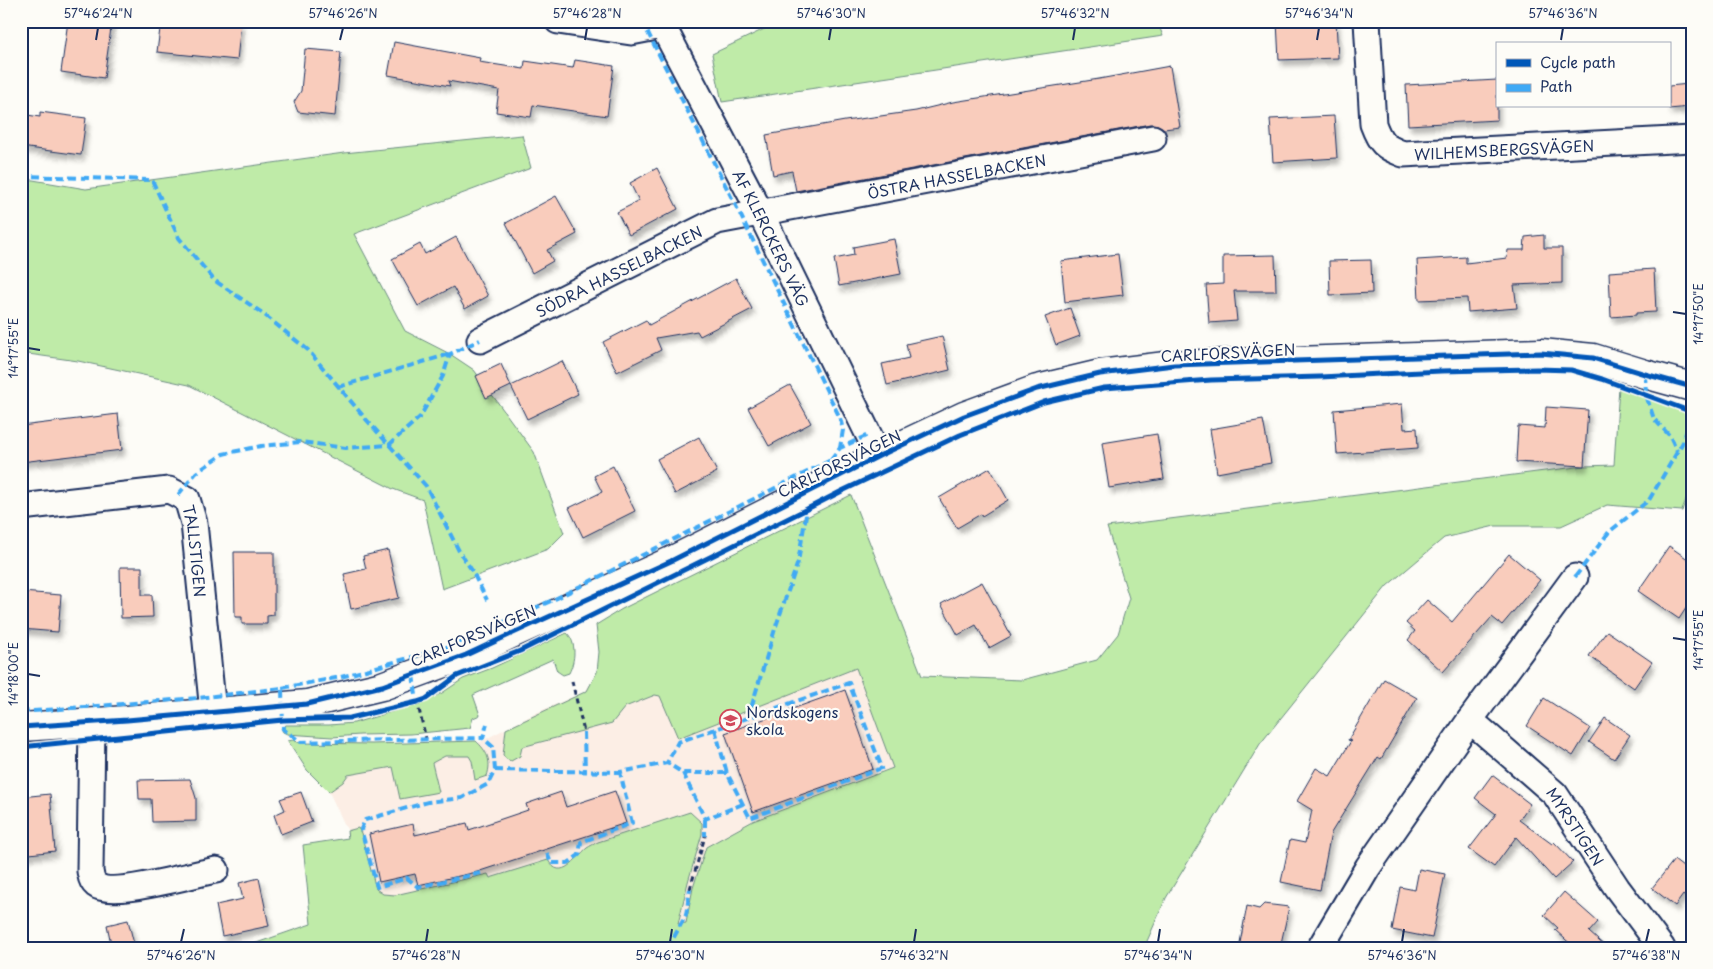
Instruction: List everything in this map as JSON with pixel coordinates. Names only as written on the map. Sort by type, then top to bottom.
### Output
[{"type":"street","points":[[558,21],[631,32],[661,24]]},
{"type":"street","name":"WILHEMSBERGSVÄGEN","points":[[1367,21],[1373,124],[1378,139],[1389,149],[1403,154],[1692,138]]},
{"type":"street","name":"AF KLERCKERS VÄG","points":[[661,24],[760,212],[879,456]]},
{"type":"street","name":"ÖSTRA HASSELBACKEN","points":[[760,212],[1152,138]]},
{"type":"street","name":"SÖDRA HASSELBACKEN","points":[[480,340],[717,221],[760,212]]},
{"type":"street","name":"CARLFORSVÄGEN","points":[[21,727],[92,723],[307,704],[382,686],[466,655],[671,561],[879,456],[964,416],[1038,389],[1100,374],[1174,365],[1541,354],[1593,358],[1692,387]]},
{"type":"street","name":"TALLSTIGEN","points":[[21,507],[169,490],[187,499],[194,523],[213,712]]},
{"type":"street","points":[[1320,948],[1368,867],[1470,720],[1575,576]]},
{"type":"street","name":"MYRSTIGEN","points":[[1470,720],[1555,794],[1617,888],[1662,948]]},
{"type":"street","points":[[92,723],[90,871],[92,880],[97,886],[107,889],[124,889],[216,870]]},
{"type":"path","points":[[572,681],[584,732]]},
{"type":"path","points":[[416,695],[426,739]]},
{"type":"path","points":[[690,889],[705,836]]},
{"type":"shaded area","name":"Nordskogens skola","points":[[851,495],[949,752],[886,770],[753,821],[706,847],[693,888],[687,923],[591,948],[370,948],[367,942],[351,838],[329,792],[307,770],[297,747],[478,743],[538,712],[586,691],[597,672],[599,652],[596,625]]},
{"type":"green space","points":[[781,21],[1157,21],[1163,36],[722,102],[712,54]]},
{"type":"green space","points":[[522,135],[531,168],[354,234],[405,331],[450,354],[474,370],[534,452],[564,533],[548,549],[442,589],[423,500],[393,489],[189,385],[78,361],[21,353],[21,178],[86,189],[344,153]]},
{"type":"green space","points":[[1619,386],[1692,409],[1692,481],[1682,511],[1607,505],[1561,526],[1495,526],[1444,538],[1387,586],[1260,744],[1166,898],[1144,948],[242,948],[311,924],[303,845],[348,838],[347,831],[358,828],[376,889],[383,894],[395,895],[488,874],[490,878],[548,860],[558,869],[563,868],[569,866],[587,848],[598,842],[690,812],[702,823],[702,834],[678,924],[686,923],[693,888],[706,847],[753,821],[893,768],[856,668],[678,738],[660,696],[655,695],[625,707],[612,723],[522,747],[520,756],[511,761],[503,755],[506,729],[587,691],[597,672],[599,652],[596,625],[622,609],[851,495],[922,676],[1022,680],[1097,660],[1118,634],[1129,598],[1107,527],[1584,466],[1614,465]]},
{"type":"green space","points":[[567,633],[574,647],[573,663],[569,673],[563,675],[557,671],[553,659],[473,695],[480,715],[473,718],[470,728],[411,734],[332,737],[287,734],[281,728],[286,725],[354,723],[422,703],[463,679],[492,668]]},
{"type":"green space","points":[[293,740],[300,743],[372,744],[476,741],[488,757],[489,766],[487,776],[475,780],[472,761],[469,756],[445,756],[432,763],[439,792],[400,799],[393,767],[348,775],[343,782],[329,792],[307,770],[288,741]]},
{"type":"building","points":[[68,21],[112,21],[104,78],[61,72]]},
{"type":"building","points":[[161,21],[241,23],[237,60],[157,52]]},
{"type":"building","points":[[1277,21],[1336,21],[1338,58],[1279,60]]},
{"type":"building","points":[[394,42],[480,58],[479,62],[524,69],[525,61],[573,68],[575,60],[614,66],[607,116],[533,105],[531,117],[496,112],[499,90],[448,81],[450,86],[388,75]]},
{"type":"building","points":[[305,49],[341,52],[335,116],[298,112],[294,102],[301,91]]},
{"type":"building","points":[[1170,66],[1180,127],[1164,129],[1158,125],[1150,124],[796,191],[792,171],[773,175],[766,135],[916,111],[953,102]]},
{"type":"building","points":[[1496,80],[1497,120],[1408,125],[1406,85]]},
{"type":"building","points":[[1689,84],[1690,107],[1669,109],[1670,86]]},
{"type":"building","points":[[40,112],[86,118],[81,155],[21,147],[21,114],[40,117]]},
{"type":"building","points":[[1334,116],[1337,158],[1273,162],[1270,119]]},
{"type":"building","points":[[657,168],[678,209],[629,235],[617,212],[639,201],[630,183]]},
{"type":"building","points":[[556,196],[577,234],[547,250],[553,261],[532,273],[506,223]]},
{"type":"building","points":[[1544,235],[1544,248],[1562,248],[1562,283],[1514,285],[1517,308],[1468,312],[1467,298],[1419,300],[1417,260],[1466,257],[1466,263],[1507,258],[1508,250],[1524,250],[1525,237]]},
{"type":"building","points":[[456,237],[488,296],[465,309],[453,287],[418,306],[392,259],[420,244],[425,254]]},
{"type":"building","points":[[894,239],[901,274],[839,286],[834,259],[854,255],[853,247]]},
{"type":"building","points":[[1118,254],[1123,295],[1065,302],[1061,261]]},
{"type":"building","points":[[1275,255],[1276,291],[1234,291],[1237,321],[1209,323],[1206,285],[1223,284],[1223,256]]},
{"type":"building","points":[[1371,260],[1372,293],[1330,295],[1329,261]]},
{"type":"building","points":[[1654,269],[1656,312],[1611,317],[1609,272]]},
{"type":"building","points":[[736,278],[752,309],[700,336],[697,331],[656,338],[661,350],[617,372],[603,342],[646,320],[649,325]]},
{"type":"building","points":[[1070,308],[1080,336],[1056,345],[1045,317]]},
{"type":"building","points":[[942,336],[950,370],[887,385],[882,364],[909,358],[906,344]]},
{"type":"building","points":[[562,361],[578,394],[527,419],[511,386]]},
{"type":"building","points":[[501,364],[511,386],[486,398],[476,376]]},
{"type":"building","points":[[790,385],[811,423],[769,446],[748,408]]},
{"type":"building","points":[[1402,404],[1404,429],[1417,428],[1418,448],[1337,454],[1334,410]]},
{"type":"building","points":[[1546,407],[1588,410],[1584,466],[1516,462],[1518,426],[1545,428]]},
{"type":"building","points":[[118,414],[122,450],[21,462],[21,426]]},
{"type":"building","points":[[1263,420],[1271,463],[1217,473],[1210,429]]},
{"type":"building","points":[[1157,434],[1164,479],[1109,488],[1102,443]]},
{"type":"building","points":[[699,437],[717,472],[675,494],[657,459]]},
{"type":"building","points":[[613,466],[635,511],[583,537],[569,508],[602,492],[594,476]]},
{"type":"building","points":[[990,468],[1008,500],[982,516],[981,514],[957,528],[939,498]]},
{"type":"building","points":[[1669,546],[1692,562],[1692,599],[1679,619],[1638,591]]},
{"type":"building","points":[[388,550],[399,598],[351,609],[344,574],[366,569],[363,556]]},
{"type":"building","points":[[234,552],[274,552],[274,615],[267,616],[267,624],[242,624],[242,617],[235,617]]},
{"type":"building","points":[[1509,554],[1540,580],[1502,625],[1492,617],[1443,672],[1408,640],[1415,631],[1406,623],[1427,600],[1452,622]]},
{"type":"building","points":[[120,567],[142,567],[142,595],[152,595],[153,617],[121,618]]},
{"type":"building","points":[[982,582],[1011,636],[989,648],[976,625],[958,635],[941,604]]},
{"type":"building","points":[[21,592],[61,595],[58,632],[21,629]]},
{"type":"building","points":[[1607,631],[1652,662],[1634,688],[1589,656]]},
{"type":"building","points":[[1384,679],[1417,698],[1381,759],[1378,757],[1331,833],[1320,890],[1281,882],[1290,840],[1305,843],[1312,810],[1297,801],[1316,768],[1330,776],[1351,741],[1348,740]]},
{"type":"building","points":[[845,690],[873,769],[753,812],[725,733]]},
{"type":"building","points":[[1544,698],[1590,728],[1573,756],[1527,726]]},
{"type":"building","points":[[1605,718],[1630,735],[1614,759],[1589,742]]},
{"type":"building","points":[[1492,775],[1530,804],[1519,820],[1552,844],[1554,842],[1573,862],[1554,879],[1516,837],[1494,867],[1469,849],[1496,814],[1475,798]]},
{"type":"building","points":[[190,779],[196,798],[196,821],[152,822],[151,799],[139,799],[138,780]]},
{"type":"building","points":[[615,791],[626,823],[477,872],[418,885],[415,874],[379,882],[369,834],[413,824],[415,835],[467,823],[469,830],[528,810],[526,804],[561,792],[566,807]]},
{"type":"building","points":[[301,792],[312,822],[281,834],[274,815],[285,810],[280,799]]},
{"type":"building","points":[[50,794],[55,851],[21,855],[21,797]]},
{"type":"building","points":[[1674,860],[1692,874],[1692,902],[1683,895],[1675,906],[1652,888]]},
{"type":"building","points":[[1419,869],[1445,874],[1432,938],[1392,930],[1400,887],[1415,890]]},
{"type":"building","points":[[259,878],[269,926],[222,936],[216,905],[243,899],[239,883]]},
{"type":"building","points":[[1564,892],[1598,922],[1589,932],[1607,948],[1575,948],[1555,930],[1558,928],[1544,915]]},
{"type":"building","points":[[1264,904],[1289,907],[1280,948],[1239,948],[1247,906],[1259,909]]},
{"type":"building","points":[[128,920],[135,948],[112,948],[107,925]]},
{"type":"marked path","points":[[642,21],[741,216],[840,418],[843,430],[840,448]]},
{"type":"marked path","points":[[21,176],[152,180],[179,238],[214,280],[262,313],[308,350],[364,417],[426,486],[459,551],[487,600]]},
{"type":"marked path","points":[[178,495],[196,473],[223,454],[261,446],[301,442],[346,448],[389,445],[420,417],[443,376],[450,354],[480,340]]},
{"type":"marked path","points":[[338,387],[450,354]]},
{"type":"marked path","points":[[1645,374],[1646,395],[1654,419],[1670,436],[1677,451]]},
{"type":"marked path","points":[[1575,577],[1609,532],[1649,500],[1683,442],[1692,413]]},
{"type":"marked path","points":[[831,460],[840,448],[868,435]]},
{"type":"marked path","points":[[282,688],[341,677],[451,646],[555,599],[831,460],[838,482]]},
{"type":"marked path","points":[[748,718],[798,562],[807,509]]},
{"type":"marked path","points":[[413,675],[416,695]]},
{"type":"marked path","points":[[495,770],[620,772],[667,763],[683,773],[727,773],[750,818],[882,768],[849,683],[678,742],[667,763]]},
{"type":"marked path","points":[[21,712],[198,698],[282,688],[283,729],[301,742],[483,738],[487,724]]},
{"type":"marked path","points":[[715,729],[727,773]]},
{"type":"marked path","points":[[584,732],[585,772]]},
{"type":"marked path","points":[[481,873],[418,887],[407,878],[377,887],[361,829],[365,820],[428,802],[462,798],[488,784],[495,770],[493,747],[483,738]]},
{"type":"marked path","points":[[547,853],[551,863],[568,863],[579,855],[581,842],[632,823],[620,772]]},
{"type":"marked path","points":[[683,773],[705,819],[743,804]]},
{"type":"marked path","points":[[705,819],[705,836]]},
{"type":"marked path","points":[[668,948],[686,915],[690,889]]},
{"type":"cycle path","points":[[21,727],[127,720],[307,704],[382,686],[466,655],[671,561],[879,456],[964,416],[1037,389],[1100,374],[1174,365],[1541,353],[1593,358],[1692,387]]},
{"type":"cycle path","points":[[21,747],[283,720],[350,718],[417,702],[426,699],[457,676],[520,651],[842,491],[960,435],[1044,402],[1104,388],[1211,380],[1441,371],[1571,370],[1602,379],[1692,412]]},
{"type":"place","name":"Nordskogens skola","points":[[730,720]]}]
